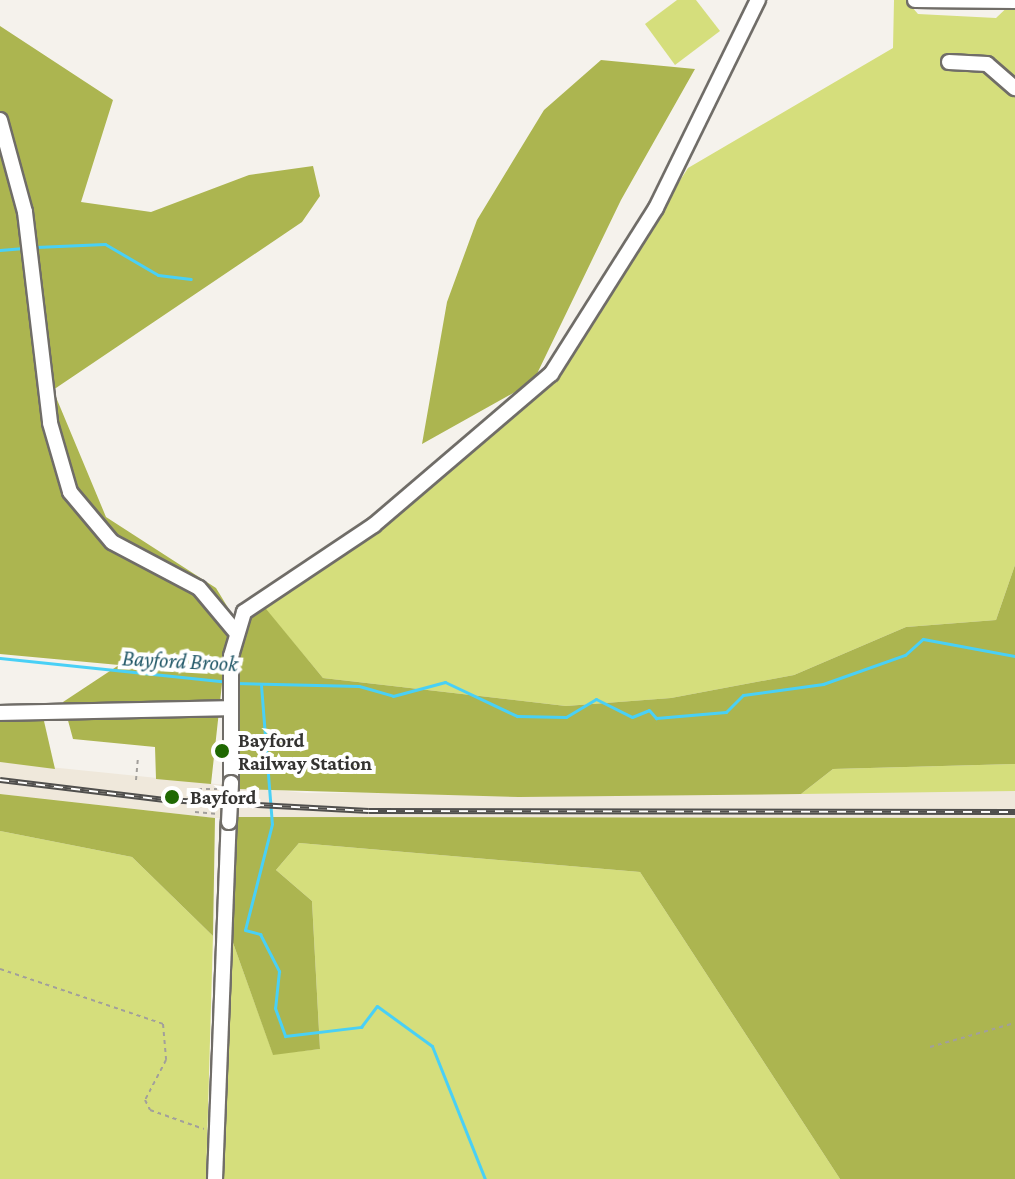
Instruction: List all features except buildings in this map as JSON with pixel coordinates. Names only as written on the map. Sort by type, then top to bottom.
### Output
[{"type":"street","points":[[215,1179],[225,818],[235,631],[260,596],[374,525],[551,374],[656,208],[758,0]]},
{"type":"street","points":[[915,0],[1015,1]]},
{"type":"street","points":[[949,62],[987,64],[1015,88]]},
{"type":"street","points":[[0,120],[25,212],[50,423],[70,492],[112,542],[199,588],[235,631]]},
{"type":"street","points":[[0,713],[230,708]]},
{"type":"path","points":[[136,780],[138,758]]},
{"type":"path","points":[[198,789],[227,786]]},
{"type":"path","points":[[195,812],[225,818]]},
{"type":"path","points":[[0,969],[163,1024],[166,1060],[145,1100],[150,1110],[217,1130]]},
{"type":"path","points":[[930,1047],[1015,1023]]},
{"type":"shaded area","points":[[0,762],[306,793],[1015,791],[1015,818],[215,818],[0,794]]},
{"type":"green space","points":[[677,0],[696,0],[720,31],[675,65],[645,24]]},
{"type":"green space","points":[[894,0],[906,0],[918,14],[996,18],[1015,0],[1015,565],[996,620],[906,627],[794,675],[671,698],[566,706],[323,678],[262,605],[471,454],[555,375],[688,168],[893,48]]},
{"type":"green space","points":[[0,26],[113,100],[81,202],[151,212],[249,175],[313,166],[320,196],[302,222],[53,390],[106,517],[216,588],[230,611],[211,784],[156,779],[155,747],[73,739],[63,702],[119,665],[0,654]]},
{"type":"green space","points":[[601,60],[695,69],[621,200],[533,382],[422,444],[447,302],[477,220],[544,110]]},
{"type":"green space","points":[[1015,565],[1015,764],[833,769],[801,794],[519,797],[237,789],[236,656],[248,618],[262,604],[323,678],[566,706],[671,698],[794,675],[906,627],[996,620]]},
{"type":"green space","points":[[41,708],[55,769],[0,762],[0,717]]},
{"type":"green space","points":[[1015,764],[1015,791],[801,794],[833,769]]},
{"type":"green space","points":[[0,794],[215,818],[213,936],[132,857],[0,831]]},
{"type":"green space","points":[[236,817],[1015,818],[1015,1179],[840,1179],[640,872],[299,843],[276,870],[312,901],[320,1049],[273,1055],[232,940]]},
{"type":"green space","points":[[0,831],[132,857],[213,936],[206,1179],[0,1179]]},
{"type":"green space","points":[[299,843],[640,872],[840,1179],[223,1179],[232,940],[273,1054],[320,1049],[312,901],[276,870]]},
{"type":"waterway","points":[[36,247],[105,244],[158,275],[191,279]]},
{"type":"waterway","points":[[0,250],[24,248]]},
{"type":"waterway","name":"Bayford Brook","points":[[234,683],[359,686],[393,696],[445,682],[517,716],[566,717],[596,699],[632,717],[649,710],[656,718],[726,712],[743,695],[823,684],[905,655],[923,639],[1015,656]]},
{"type":"waterway","name":"Bayford Brook","points":[[0,658],[227,682]]},
{"type":"waterway","points":[[261,685],[272,824],[245,930],[260,934],[279,971],[275,1008],[285,1036],[361,1027],[377,1006],[432,1046],[485,1179]]},
{"type":"railway","points":[[0,780],[165,800],[369,811],[1015,812]]},
{"type":"place","name":"Bayford Railway Station","points":[[222,751]]},
{"type":"place","name":"Bayford","points":[[172,797]]}]
